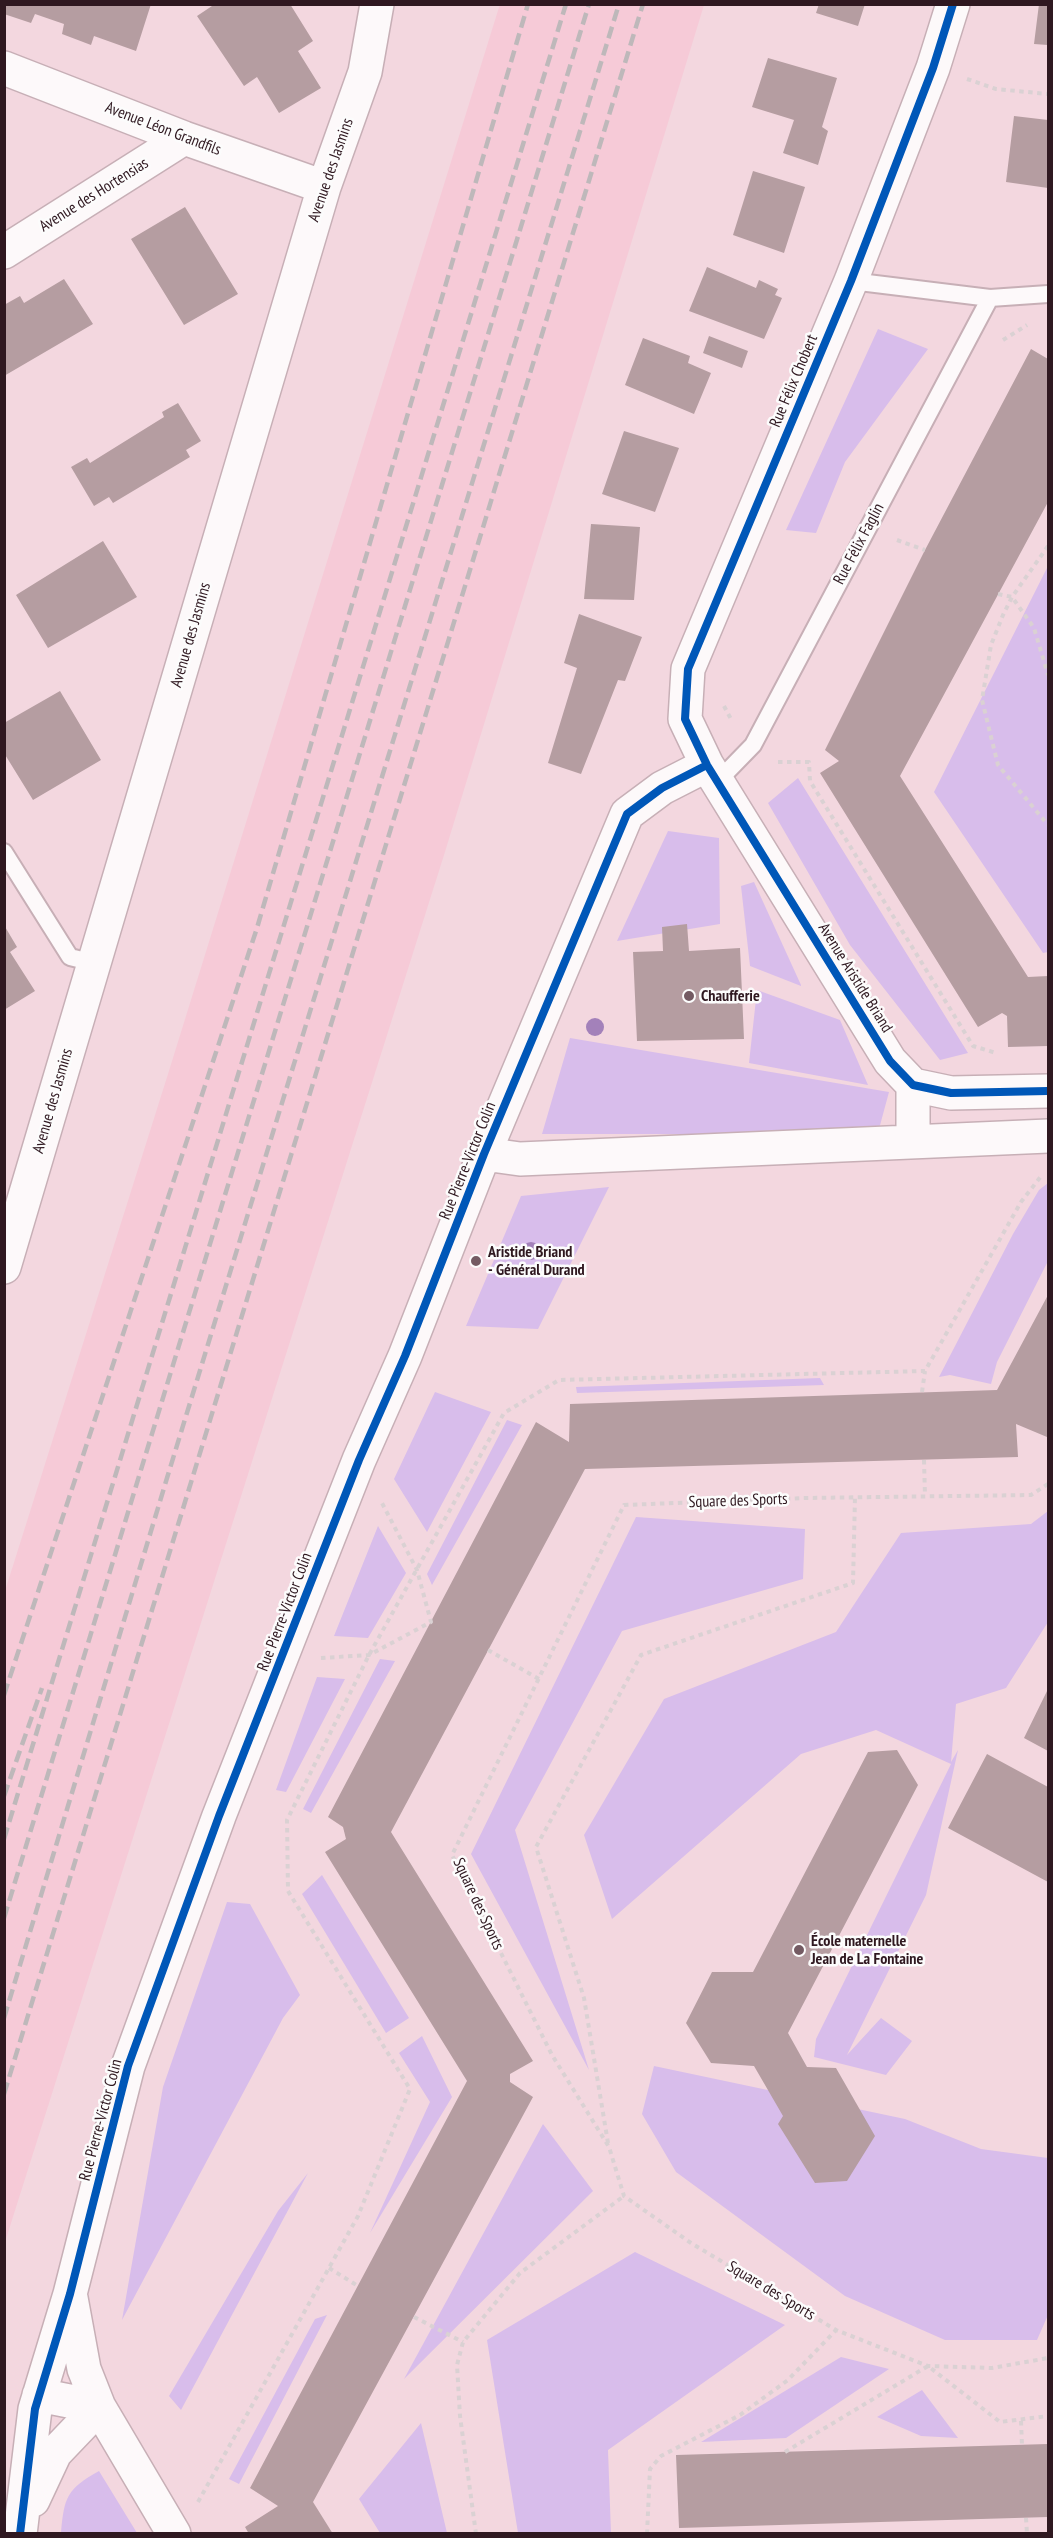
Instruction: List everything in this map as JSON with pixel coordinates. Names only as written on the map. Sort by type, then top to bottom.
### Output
[{"type":"street","name":"Avenue des Jasmins","points":[[4,1267],[324,187],[365,72],[377,4]]},
{"type":"street","name":"Rue Félix Chobert","points":[[712,774],[686,719],[688,669],[851,281],[933,68],[952,4]]},
{"type":"street","name":"Avenue Léon Grandfils","points":[[4,68],[184,138],[324,187]]},
{"type":"street","name":"Avenue des Hortensias","points":[[4,252],[184,138]]},
{"type":"street","name":"Avenue Aristide Briand","points":[[712,774],[890,1061],[913,1085]]},
{"type":"street","name":"Rue Pierre-Victor Colin","points":[[20,2531],[39,2395],[70,2294],[128,2066],[219,1816],[359,1460],[405,1356],[484,1154],[627,814],[662,788],[712,774]]},
{"type":"street","points":[[913,1142],[913,1085],[951,1093],[1048,1091]]},
{"type":"street","points":[[484,1154],[520,1159],[1048,1136]]},
{"type":"street","name":"Rue Pierre-Victor Colin","points":[[20,2531],[55,2453],[99,2407],[84,2369],[70,2294]]},
{"type":"street","points":[[39,2395],[99,2407],[174,2534]]},
{"type":"lane","points":[[851,281],[990,298],[1048,294]]},
{"type":"lane","name":"Rue Félix Faglin","points":[[712,774],[753,745],[990,298]]},
{"type":"lane","points":[[4,852],[70,957],[94,963]]},
{"type":"path","points":[[933,68],[996,89],[1048,94]]},
{"type":"path","points":[[999,349],[1004,339],[1031,323]]},
{"type":"path","points":[[891,550],[902,530]]},
{"type":"path","points":[[897,540],[925,550]]},
{"type":"path","points":[[1048,546],[1012,597],[991,645],[982,700],[998,765],[1048,825]]},
{"type":"path","points":[[998,594],[1012,597],[1034,628],[1048,675]]},
{"type":"path","points":[[771,762],[809,762],[810,781],[973,1046],[1001,1054]]},
{"type":"path","points":[[922,1392],[925,1371],[1021,1202],[1039,1176],[1048,1174]]},
{"type":"path","points":[[197,2503],[358,2216],[410,2089],[288,1891],[287,1820],[369,1655],[504,1413],[559,1380],[925,1371]]},
{"type":"path","points":[[281,1661],[369,1655],[431,1622],[417,1570],[359,1460]]},
{"type":"path","points":[[924,1460],[926,1496]]},
{"type":"path","points":[[609,2147],[584,1998],[536,1847],[641,1655],[853,1583],[855,1497]]},
{"type":"path","points":[[488,1650],[538,1679]]},
{"type":"path","points":[[476,2534],[460,2416],[457,2365],[463,2342],[520,2273],[624,2196]]},
{"type":"path","points":[[329,2268],[358,2286]]},
{"type":"path","points":[[414,2316],[463,2342]]},
{"type":"path","points":[[647,2534],[650,2469],[661,2456],[740,2415],[788,2379],[837,2330]]},
{"type":"path","points":[[785,2452],[928,2366],[999,2422],[1048,2416]]},
{"type":"path","points":[[1021,2421],[1022,2445]]},
{"type":"path","points":[[1026,2518],[1027,2534]]},
{"type":"shaded area","points":[[500,4],[704,5],[444,855],[5,2242],[5,1591]]},
{"type":"shaded area","points":[[878,329],[928,349],[845,462],[816,533],[786,530]]},
{"type":"shaded area","points":[[1048,566],[1048,952],[1043,953],[934,792]]},
{"type":"shaded area","points":[[798,778],[968,1053],[940,1060],[850,945],[768,803]]},
{"type":"shaded area","points":[[668,831],[719,838],[720,924],[617,941]]},
{"type":"shaded area","points":[[754,882],[801,986],[750,966],[741,886]]},
{"type":"shaded area","points":[[757,990],[840,1020],[868,1085],[749,1063]]},
{"type":"shaded area","points":[[570,1038],[889,1092],[879,1129],[723,1134],[542,1134]]},
{"type":"shaded area","points":[[1048,1183],[1048,1261],[997,1362],[991,1384],[950,1375],[939,1377],[1013,1234],[1039,1190]]},
{"type":"shaded area","points":[[609,1187],[538,1329],[466,1326],[521,1196]]},
{"type":"shaded area","points":[[820,1378],[824,1385],[577,1393],[576,1387]]},
{"type":"shaded area","points":[[435,1392],[491,1412],[427,1532],[394,1479]]},
{"type":"shaded area","points":[[507,1420],[522,1425],[432,1585],[427,1574]]},
{"type":"shaded area","points":[[1048,1511],[1048,1622],[1006,1688],[956,1704],[951,1762],[958,1750],[926,1895],[847,2055],[881,2018],[912,2041],[886,2075],[814,2057],[816,2039],[951,1764],[876,1730],[801,1754],[612,1919],[584,1835],[664,1699],[836,1632],[901,1533],[1031,1524]]},
{"type":"shaded area","points":[[636,1517],[805,1529],[803,1579],[622,1631],[515,1830],[589,2070],[471,1854]]},
{"type":"shaded area","points":[[378,1526],[406,1573],[368,1638],[334,1636]]},
{"type":"shaded area","points":[[380,1659],[395,1661],[311,1813],[303,1809]]},
{"type":"shaded area","points":[[317,1677],[345,1679],[286,1792],[276,1790]]},
{"type":"shaded area","points":[[322,1875],[409,2018],[386,2033],[302,1894]]},
{"type":"shaded area","points":[[227,1902],[250,1904],[300,1995],[283,2018],[122,2320],[163,2087]]},
{"type":"shaded area","points":[[422,2036],[452,2097],[370,2233],[430,2102],[399,2053]]},
{"type":"shaded area","points":[[654,2066],[905,2119],[981,2149],[1048,2158],[1048,2315],[1037,2340],[945,2340],[845,2296],[676,2172],[642,2114]]},
{"type":"shaded area","points":[[543,2124],[593,2191],[404,2379]]},
{"type":"shaded area","points":[[308,2173],[181,2410],[169,2396],[278,2211]]},
{"type":"shaded area","points":[[635,2252],[785,2325],[608,2450],[611,2533],[518,2533],[487,2340]]},
{"type":"shaded area","points":[[327,2315],[239,2484],[229,2479],[315,2319]]},
{"type":"shaded area","points":[[841,2357],[889,2369],[786,2438],[701,2442]]},
{"type":"shaded area","points":[[922,2390],[958,2438],[921,2436],[877,2417]]},
{"type":"shaded area","points":[[421,2423],[447,2533],[380,2533],[359,2499]]},
{"type":"shaded area","points":[[99,2471],[137,2533],[61,2533],[69,2495],[80,2483]]},
{"type":"building","points":[[4,4],[151,4],[136,51],[94,36],[91,45],[62,34],[64,24],[35,14],[31,23],[4,14]]},
{"type":"building","points":[[215,4],[290,4],[313,41],[298,51],[321,88],[279,113],[257,77],[244,86],[197,16]]},
{"type":"building","points":[[819,4],[865,4],[858,26],[816,13]]},
{"type":"building","points":[[1039,4],[1048,4],[1048,45],[1034,44]]},
{"type":"building","points":[[768,58],[837,78],[822,127],[828,131],[818,165],[783,153],[794,120],[752,107]]},
{"type":"building","points":[[1014,116],[1048,120],[1048,188],[1006,182]]},
{"type":"building","points":[[753,171],[805,187],[784,253],[733,235]]},
{"type":"building","points":[[185,207],[238,294],[184,325],[131,239]]},
{"type":"building","points":[[707,267],[756,288],[759,280],[778,289],[775,295],[782,298],[764,339],[689,311]]},
{"type":"building","points":[[64,279],[93,324],[4,376],[4,305],[20,296],[24,303]]},
{"type":"building","points":[[709,336],[748,351],[742,368],[703,353]]},
{"type":"building","points":[[643,338],[690,356],[688,363],[711,373],[694,414],[625,385]]},
{"type":"building","points":[[1031,349],[1048,359],[1048,502],[900,776],[1028,977],[1048,976],[1048,1046],[1008,1047],[1007,1016],[1002,1013],[978,1027],[820,773],[839,761],[825,750],[925,550]]},
{"type":"building","points":[[178,403],[201,441],[186,450],[190,457],[113,503],[109,497],[94,506],[71,467],[87,458],[90,463],[164,417],[162,412]]},
{"type":"building","points":[[624,431],[679,448],[655,512],[602,494]]},
{"type":"building","points":[[591,524],[640,527],[634,600],[584,599]]},
{"type":"building","points":[[103,541],[137,597],[48,648],[16,595]]},
{"type":"building","points":[[579,614],[642,637],[625,681],[618,680],[581,774],[548,763],[577,668],[564,663]]},
{"type":"building","points":[[60,691],[101,760],[33,800],[4,753],[4,723]]},
{"type":"building","name":"Chaufferie","points":[[687,924],[689,951],[740,948],[744,1039],[637,1041],[633,952],[663,951],[662,927]]},
{"type":"building","points":[[4,925],[17,947],[10,952],[35,991],[4,1010]]},
{"type":"building","points":[[1048,1295],[1048,1435],[1047,1437],[1016,1424],[1018,1457],[585,1469],[391,1832],[533,2061],[510,2074],[510,2082],[533,2097],[313,2502],[333,2534],[249,2534],[245,2527],[278,2506],[250,2488],[467,2081],[325,1852],[346,1839],[343,1827],[328,1817],[536,1422],[569,1442],[570,1404],[997,1390]]},
{"type":"building","points":[[1048,1689],[1048,1751],[1024,1738]]},
{"type":"building","name":"École maternelle Jean de La Fontaine","points":[[897,1750],[918,1785],[788,2033],[807,2067],[836,2068],[875,2136],[847,2181],[815,2183],[778,2124],[783,2116],[754,2066],[711,2063],[686,2023],[712,1972],[753,1972],[868,1752]]},
{"type":"building","points":[[987,1754],[1048,1787],[1048,1882],[948,1828]]},
{"type":"building","points":[[1048,2444],[1048,2517],[679,2528],[676,2455]]},
{"type":"railway","points":[[4,1695],[257,928],[528,4]]},
{"type":"railway","points":[[4,1839],[566,4]]},
{"type":"railway","points":[[4,1918],[589,4]]},
{"type":"railway","points":[[4,2018],[167,1478],[619,4]]},
{"type":"railway","points":[[4,2094],[643,4]]},
{"type":"railway","points":[[4,1796],[42,1688]]},
{"type":"cycle path","points":[[953,4],[933,68],[851,281],[688,669],[685,719],[707,765],[890,1061],[913,1085],[951,1093],[1048,1091]]},
{"type":"cycle path","points":[[20,2534],[35,2409],[70,2294],[128,2066],[219,1816],[359,1460],[405,1356],[484,1154],[627,814],[662,788],[707,765]]},
{"type":"place","name":"Chaufferie","points":[[689,996]]},
{"type":"place","name":"Aristide Briand - Général Durand","points":[[476,1261]]},
{"type":"place","name":"École maternelle Jean de La Fontaine","points":[[799,1950]]}]
